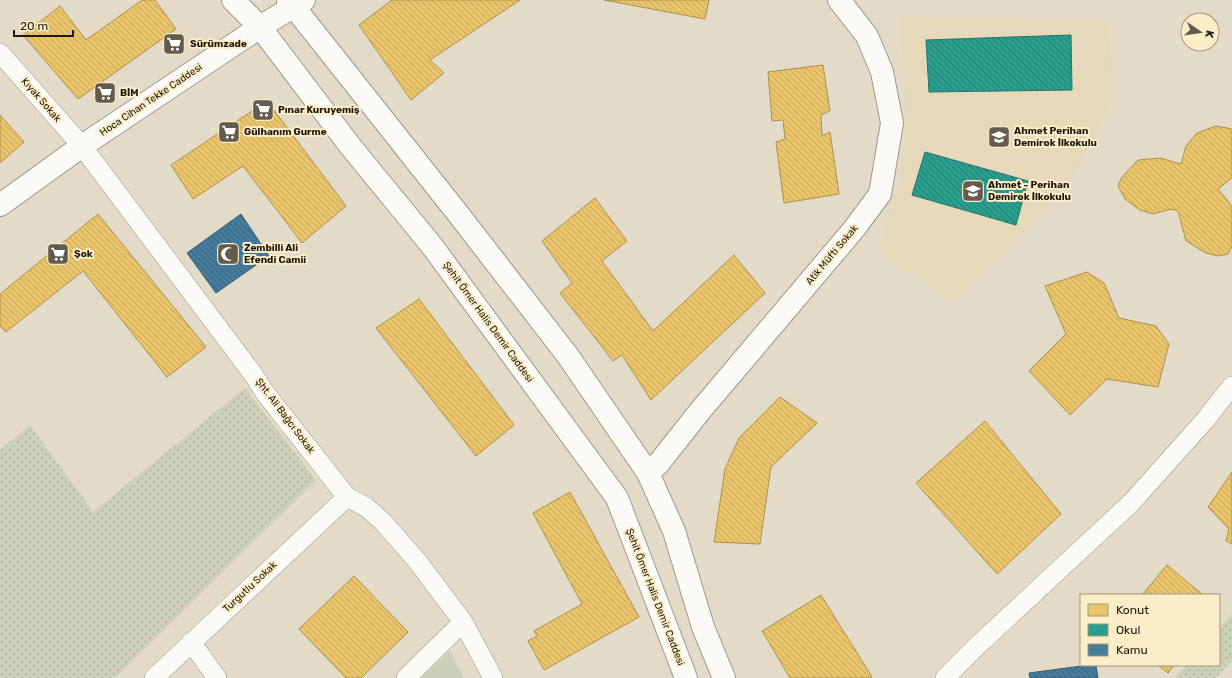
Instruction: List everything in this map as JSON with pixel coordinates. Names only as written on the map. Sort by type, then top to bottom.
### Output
[{"type":"main road","name":"Şehit Ömer Halis Demir Caddesi","points":[[234,0],[260,27],[351,147],[432,246],[617,498],[686,678]]},
{"type":"main road","name":"Atik Müfti Sokak","points":[[648,473],[659,462],[700,411],[854,229],[880,194],[892,123],[882,72],[867,36],[839,0]]},
{"type":"main road","name":"Hoca Cihan Tekke Caddesi","points":[[0,205],[82,146],[295,2]]},
{"type":"main road","points":[[295,2],[568,356],[648,473],[674,531],[703,627],[724,678]]},
{"type":"street","name":"Kıyak Sokak","points":[[0,53],[82,146]]},
{"type":"street","name":"Şht. Ali Bağcı Sokak","points":[[82,146],[212,318],[265,393],[347,497],[366,508],[383,522],[418,562],[463,622],[493,678]]},
{"type":"street","points":[[945,678],[977,646],[1131,503],[1206,419],[1232,386]]},
{"type":"street","name":"Turgutlu Sokak","points":[[154,678],[347,497]]},
{"type":"street","points":[[406,678],[463,622]]},
{"type":"street","points":[[191,642],[216,678]]},
{"type":"shaded area","name":"Ahmet Perihan Demirok İlkokulu","points":[[898,17],[1108,20],[1113,103],[1063,191],[953,302],[878,251],[902,170],[906,93]]},
{"type":"green space","points":[[245,388],[316,480],[115,678],[0,678],[0,450],[30,425],[93,512]]},
{"type":"green space","points":[[1232,614],[1232,660],[1216,678],[1175,678],[1186,666],[1220,666],[1220,628]]},
{"type":"green space","points":[[450,651],[464,678],[421,678]]},
{"type":"building: Konut","points":[[142,0],[155,0],[176,29],[78,99],[23,35],[60,6],[86,40]]},
{"type":"building: Konut","points":[[392,0],[520,0],[430,60],[444,73],[411,100],[359,25]]},
{"type":"building: Konut","points":[[604,0],[709,0],[705,19]]},
{"type":"building: Konut","points":[[823,65],[830,111],[821,115],[822,136],[830,132],[839,194],[784,203],[776,142],[785,139],[783,120],[772,121],[768,72]]},
{"type":"building: Konut","points":[[267,101],[346,206],[302,243],[243,166],[193,199],[171,165]]},
{"type":"building: Konut","points":[[0,115],[24,142],[0,163]]},
{"type":"building: Konut","points":[[1216,126],[1232,129],[1232,178],[1218,189],[1232,206],[1232,246],[1228,254],[1218,256],[1206,253],[1186,241],[1178,211],[1171,209],[1153,214],[1140,210],[1125,199],[1118,186],[1122,177],[1138,160],[1160,158],[1181,164],[1186,146],[1197,133]]},
{"type":"building: Konut","points":[[595,198],[627,241],[602,261],[653,331],[734,255],[765,293],[651,400],[622,355],[613,361],[560,293],[572,283],[542,241]]},
{"type":"building: Konut","points":[[98,214],[206,347],[167,377],[83,271],[6,332],[0,326],[0,294]]},
{"type":"building: Konut","points":[[1087,272],[1104,283],[1119,318],[1156,326],[1169,344],[1158,387],[1107,379],[1070,415],[1029,371],[1066,334],[1045,286]]},
{"type":"building: Konut","points":[[419,299],[514,425],[476,456],[376,328]]},
{"type":"building: Konut","points":[[780,397],[817,423],[771,467],[760,544],[714,542],[725,469],[739,438]]},
{"type":"building: Konut","points":[[985,421],[1061,514],[997,574],[916,483]]},
{"type":"building: Konut","points":[[1232,472],[1232,544],[1226,541],[1229,529],[1208,507]]},
{"type":"building: Konut","points":[[570,492],[639,617],[544,670],[528,641],[537,636],[534,631],[582,604],[533,513]]},
{"type":"building: Konut","points":[[1167,565],[1202,594],[1143,594]]},
{"type":"building: Konut","points":[[354,576],[408,632],[361,678],[346,678],[299,629]]},
{"type":"building: Konut","points":[[821,595],[872,677],[871,678],[790,678],[762,631]]},
{"type":"building: Konut","points":[[1159,666],[1173,666],[1168,673]]},
{"type":"building: Okul","points":[[1071,35],[1072,90],[929,92],[926,40]]},
{"type":"building: Okul","points":[[925,152],[1028,181],[1016,225],[912,195]]},
{"type":"building: Kamu","name":"Zembilli Ali Efendi Camii","points":[[241,214],[269,256],[216,293],[187,253]]},
{"type":"building: Kamu","points":[[1082,666],[1096,666],[1098,678],[1030,678],[1029,673]]},
{"type":"place","name":"Sürümzade","points":[[174,44]]},
{"type":"place","name":"BİM","points":[[105,93]]},
{"type":"place","name":"Pınar Kuruyemiş","points":[[263,110]]},
{"type":"place","name":"Gülhanım Gurme","points":[[229,132]]},
{"type":"place","name":"Ahmet Perihan Demirok İlkokulu","points":[[999,137]]},
{"type":"place","name":"Ahmet - Perihan Demirok İlkokulu","points":[[973,191]]},
{"type":"place","name":"Şok","points":[[58,254]]},
{"type":"place","name":"Zembilli Ali Efendi Camii","points":[[228,254]]}]
